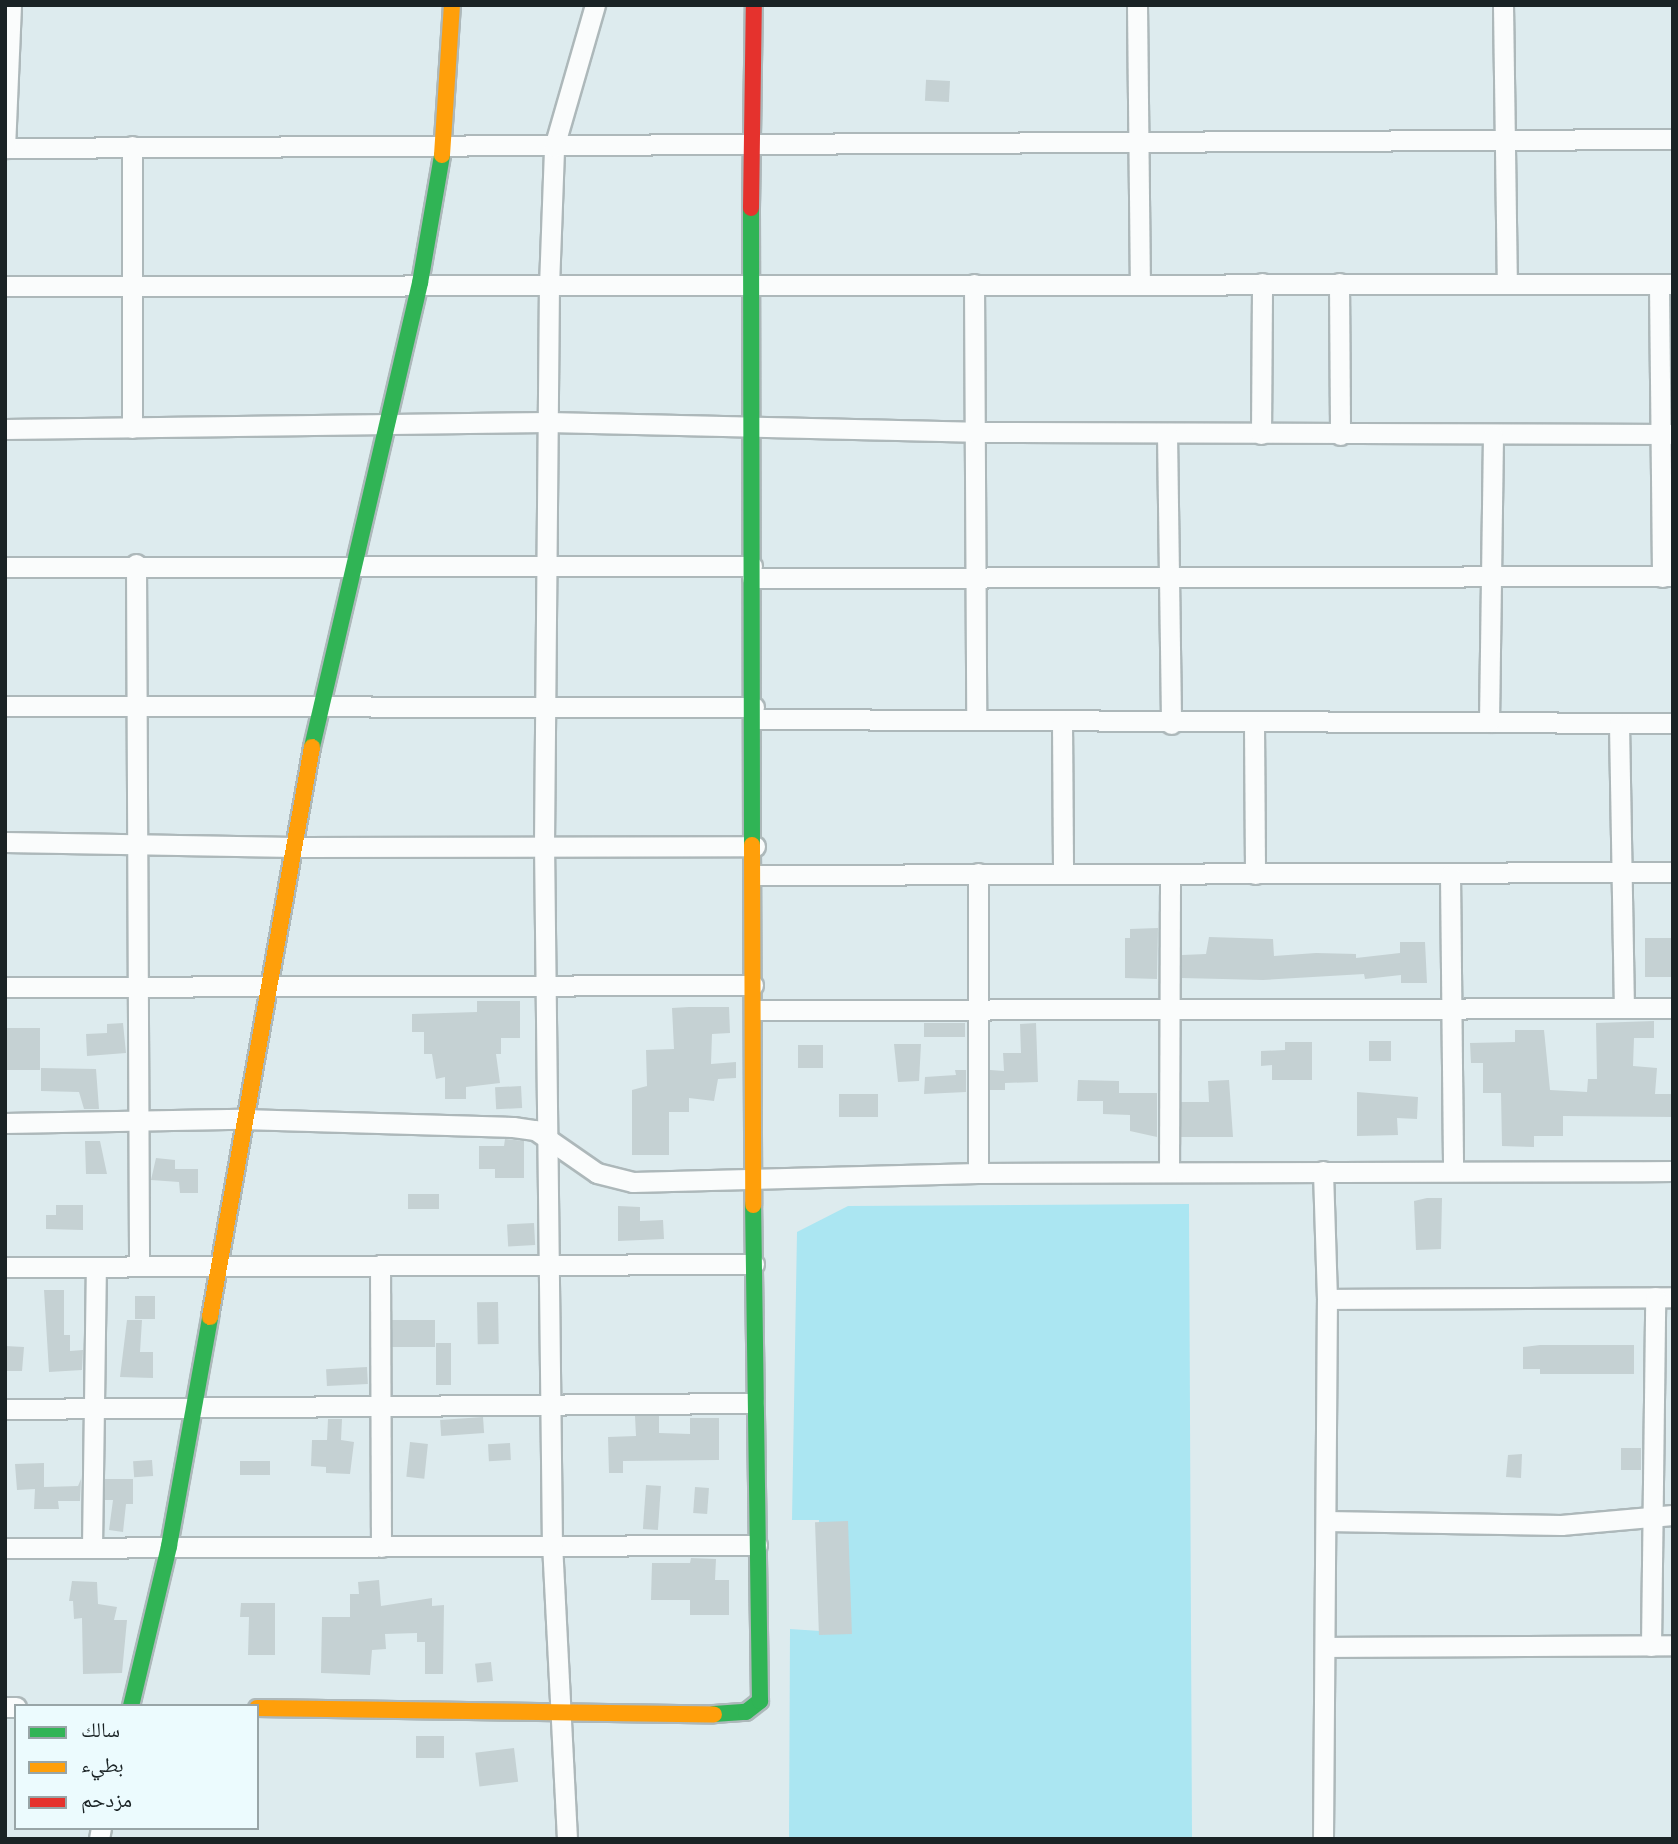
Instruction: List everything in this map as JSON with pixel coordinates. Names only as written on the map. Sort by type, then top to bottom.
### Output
[{"type":"street","points":[[11,5],[5,148],[554,147],[1140,139],[1673,139]]},
{"type":"street","points":[[131,1704],[169,1546],[220,1265],[242,1119],[320,703],[357,564],[420,284],[444,146],[453,5]]},
{"type":"street","points":[[567,1839],[552,1547],[550,1406],[550,1141],[544,844],[549,285],[554,147],[595,5]]},
{"type":"street","points":[[259,1709],[725,1714],[755,1708],[761,1686],[754,1403],[754,426],[750,285],[754,5]]},
{"type":"street","points":[[1137,5],[1140,283]]},
{"type":"street","points":[[1503,5],[1507,283]]},
{"type":"street","points":[[132,146],[132,428]]},
{"type":"street","points":[[5,286],[1140,283],[1666,285],[1668,577],[1489,575],[975,578],[548,564],[5,567],[5,556]]},
{"type":"street","points":[[1261,434],[1262,283]]},
{"type":"street","points":[[974,284],[976,720]]},
{"type":"street","points":[[1339,284],[1340,435]]},
{"type":"street","points":[[5,429],[548,422],[974,432],[1493,436],[1668,434]]},
{"type":"street","points":[[1167,433],[1171,724]]},
{"type":"street","points":[[1489,722],[1493,436]]},
{"type":"street","points":[[136,565],[134,706],[139,1265]]},
{"type":"street","points":[[5,706],[320,703],[547,706],[976,720],[1254,725],[1673,723]]},
{"type":"street","points":[[1062,722],[1063,872]]},
{"type":"street","points":[[1619,724],[1624,1008]]},
{"type":"street","points":[[1254,725],[1255,874]]},
{"type":"street","points":[[5,842],[135,842],[294,847],[544,844],[755,846]]},
{"type":"street","points":[[755,875],[1063,872],[1450,875],[1673,872]]},
{"type":"street","points":[[978,873],[978,1173]]},
{"type":"street","points":[[1169,1172],[1170,874]]},
{"type":"street","points":[[1450,875],[1453,1171]]},
{"type":"street","points":[[5,987],[753,985]]},
{"type":"street","points":[[755,1010],[1673,1008]]},
{"type":"street","points":[[5,1123],[242,1119],[513,1126],[535,1130],[613,1180],[754,1181],[978,1173],[1673,1171]]},
{"type":"street","points":[[1323,1171],[1327,1298],[1323,1839]]},
{"type":"street","points":[[5,1267],[754,1264]]},
{"type":"street","points":[[380,1265],[378,1405],[381,1548]]},
{"type":"street","points":[[92,1547],[96,1267]]},
{"type":"street","points":[[1327,1298],[1664,1297],[1664,1517],[1651,1646]]},
{"type":"street","points":[[5,1409],[194,1405],[550,1406],[754,1403]]},
{"type":"street","points":[[1326,1521],[1561,1525],[1664,1517]]},
{"type":"street","points":[[5,1548],[757,1545]]},
{"type":"street","points":[[1326,1647],[1673,1645]]},
{"type":"shaded area","points":[[1189,1204],[1192,1839],[789,1839],[790,1629],[820,1631],[819,1520],[792,1520],[797,1232],[848,1206]]},
{"type":"building","points":[[926,80],[950,81],[949,102],[925,101]]},
{"type":"building","points":[[1158,928],[1157,979],[1125,978],[1125,938],[1130,938],[1130,929]]},
{"type":"building","points":[[1209,937],[1273,939],[1274,956],[1316,953],[1356,954],[1356,958],[1400,953],[1400,942],[1425,942],[1427,983],[1401,983],[1401,975],[1365,979],[1364,974],[1263,980],[1182,978],[1182,955],[1206,954]]},
{"type":"building","points":[[1645,938],[1673,938],[1673,977],[1645,977]]},
{"type":"building","points":[[477,1001],[520,1001],[520,1038],[501,1038],[501,1054],[496,1054],[500,1083],[466,1087],[466,1099],[445,1099],[445,1077],[436,1079],[432,1054],[424,1054],[424,1032],[412,1032],[412,1014],[477,1012]]},
{"type":"building","points":[[729,1007],[730,1033],[712,1034],[711,1064],[736,1062],[736,1078],[718,1079],[714,1101],[689,1098],[689,1112],[669,1112],[669,1155],[632,1155],[632,1090],[647,1086],[646,1050],[674,1049],[672,1008]]},
{"type":"building","points":[[1654,1021],[1654,1038],[1634,1038],[1633,1066],[1657,1068],[1655,1094],[1673,1094],[1673,1117],[1563,1116],[1563,1136],[1534,1136],[1534,1147],[1502,1146],[1501,1093],[1483,1093],[1483,1063],[1471,1063],[1470,1043],[1515,1042],[1515,1030],[1544,1030],[1550,1090],[1587,1092],[1588,1079],[1597,1079],[1596,1023]]},
{"type":"building","points":[[123,1023],[126,1053],[87,1056],[86,1034],[107,1033],[107,1024]]},
{"type":"building","points":[[924,1023],[965,1023],[965,1037],[924,1037]]},
{"type":"building","points":[[1036,1023],[1038,1082],[1005,1083],[1005,1090],[990,1090],[990,1070],[1004,1071],[1003,1053],[1021,1053],[1020,1024]]},
{"type":"building","points":[[5,1028],[40,1028],[40,1070],[5,1070]]},
{"type":"building","points":[[1369,1041],[1391,1041],[1391,1061],[1369,1061]]},
{"type":"building","points":[[1285,1042],[1312,1042],[1312,1080],[1272,1080],[1272,1065],[1261,1066],[1261,1051],[1285,1050]]},
{"type":"building","points":[[894,1044],[921,1044],[919,1081],[898,1082]]},
{"type":"building","points":[[798,1045],[823,1045],[823,1068],[798,1068]]},
{"type":"building","points":[[41,1068],[96,1069],[99,1109],[84,1109],[79,1092],[41,1091]]},
{"type":"building","points":[[955,1070],[966,1070],[966,1092],[924,1094],[925,1077],[956,1075]]},
{"type":"building","points":[[1078,1080],[1119,1081],[1119,1093],[1157,1093],[1157,1137],[1130,1131],[1130,1115],[1103,1114],[1103,1101],[1077,1101]]},
{"type":"building","points":[[1229,1080],[1233,1137],[1181,1137],[1181,1102],[1209,1102],[1208,1081]]},
{"type":"building","points":[[521,1086],[522,1108],[496,1109],[495,1087]]},
{"type":"building","points":[[1357,1092],[1418,1097],[1417,1119],[1397,1118],[1398,1135],[1357,1136]]},
{"type":"building","points":[[839,1094],[878,1094],[878,1117],[839,1117]]},
{"type":"building","points":[[505,1139],[524,1141],[524,1178],[495,1178],[495,1169],[479,1169],[479,1146],[504,1146]]},
{"type":"building","points":[[85,1141],[100,1141],[107,1174],[86,1174]]},
{"type":"building","points":[[156,1158],[175,1160],[175,1169],[198,1169],[198,1193],[180,1193],[179,1182],[151,1180]]},
{"type":"building","points":[[408,1194],[439,1194],[439,1209],[408,1209]]},
{"type":"building","points":[[1442,1198],[1441,1249],[1416,1250],[1414,1201]]},
{"type":"building","points":[[56,1205],[83,1205],[83,1230],[46,1229],[46,1215],[56,1215]]},
{"type":"building","points":[[618,1206],[640,1207],[640,1221],[663,1220],[664,1239],[618,1241]]},
{"type":"building","points":[[534,1223],[535,1245],[508,1246],[507,1224]]},
{"type":"building","points":[[44,1290],[64,1290],[64,1335],[70,1335],[70,1351],[83,1350],[82,1370],[49,1372]]},
{"type":"building","points":[[135,1296],[155,1296],[155,1319],[135,1319]]},
{"type":"building","points":[[477,1302],[498,1302],[499,1344],[478,1344]]},
{"type":"building","points":[[127,1320],[142,1320],[140,1352],[153,1352],[153,1378],[120,1377]]},
{"type":"building","points":[[392,1320],[435,1320],[435,1347],[392,1347]]},
{"type":"building","points":[[436,1343],[451,1343],[451,1385],[436,1385]]},
{"type":"building","points":[[1634,1345],[1634,1374],[1540,1374],[1540,1369],[1523,1369],[1523,1347]]},
{"type":"building","points":[[5,1346],[24,1347],[22,1371],[5,1371]]},
{"type":"building","points":[[367,1367],[368,1384],[327,1386],[326,1369]]},
{"type":"building","points":[[635,1416],[659,1416],[659,1433],[690,1434],[690,1418],[719,1418],[719,1460],[623,1461],[623,1473],[609,1473],[608,1437],[636,1436]]},
{"type":"building","points":[[483,1417],[484,1433],[441,1436],[440,1420]]},
{"type":"building","points":[[328,1419],[342,1419],[341,1440],[354,1442],[350,1474],[326,1473],[326,1467],[311,1466],[312,1440],[327,1440]]},
{"type":"building","points":[[410,1442],[428,1444],[424,1479],[406,1477]]},
{"type":"building","points":[[510,1443],[511,1460],[489,1461],[488,1444]]},
{"type":"building","points":[[1621,1448],[1641,1448],[1641,1470],[1621,1470]]},
{"type":"building","points":[[1522,1454],[1521,1478],[1506,1477],[1508,1455]]},
{"type":"building","points":[[152,1460],[153,1476],[134,1477],[133,1461]]},
{"type":"building","points":[[240,1461],[270,1461],[270,1475],[240,1475]]},
{"type":"building","points":[[44,1463],[44,1487],[78,1486],[81,1479],[80,1501],[58,1501],[59,1509],[34,1509],[35,1489],[17,1490],[15,1464]]},
{"type":"building","points":[[105,1479],[133,1479],[133,1504],[126,1504],[123,1532],[109,1530],[113,1500],[105,1500]]},
{"type":"building","points":[[646,1485],[661,1486],[658,1530],[643,1529]]},
{"type":"building","points":[[695,1487],[709,1488],[707,1514],[693,1513]]},
{"type":"building","points":[[848,1521],[852,1634],[819,1635],[815,1522]]},
{"type":"building","points":[[691,1558],[716,1559],[715,1580],[729,1580],[729,1615],[690,1615],[690,1600],[651,1600],[652,1563],[690,1563]]},
{"type":"building","points":[[379,1580],[381,1606],[432,1598],[432,1606],[444,1605],[443,1674],[425,1674],[425,1642],[417,1642],[417,1633],[385,1634],[386,1649],[372,1650],[370,1675],[321,1673],[322,1617],[350,1617],[350,1594],[359,1594],[358,1582]]},
{"type":"building","points":[[72,1581],[97,1582],[98,1604],[117,1607],[114,1620],[127,1620],[122,1673],[83,1674],[82,1618],[74,1619],[73,1601],[69,1601]]},
{"type":"building","points":[[241,1603],[275,1603],[275,1655],[248,1655],[249,1617],[240,1617]]},
{"type":"building","points":[[491,1662],[493,1681],[477,1683],[475,1664]]},
{"type":"building","points":[[416,1736],[444,1736],[444,1758],[416,1758]]},
{"type":"building","points":[[514,1748],[518,1782],[479,1786],[475,1753]]},
{"type":"traffic: fast","points":[[312,747],[420,283],[442,155]]},
{"type":"traffic: fast","points":[[751,208],[752,845]]},
{"type":"traffic: fast","points":[[714,1714],[746,1712],[760,1701],[753,1205]]},
{"type":"traffic: fast","points":[[131,1704],[169,1546],[210,1317]]},
{"type":"traffic: slow","points":[[442,155],[452,5]]},
{"type":"traffic: slow","points":[[210,1317],[312,747]]},
{"type":"traffic: slow","points":[[752,845],[753,1205]]},
{"type":"traffic: slow","points":[[259,1708],[714,1714]]},
{"type":"traffic: jam","points":[[751,208],[754,5]]}]
